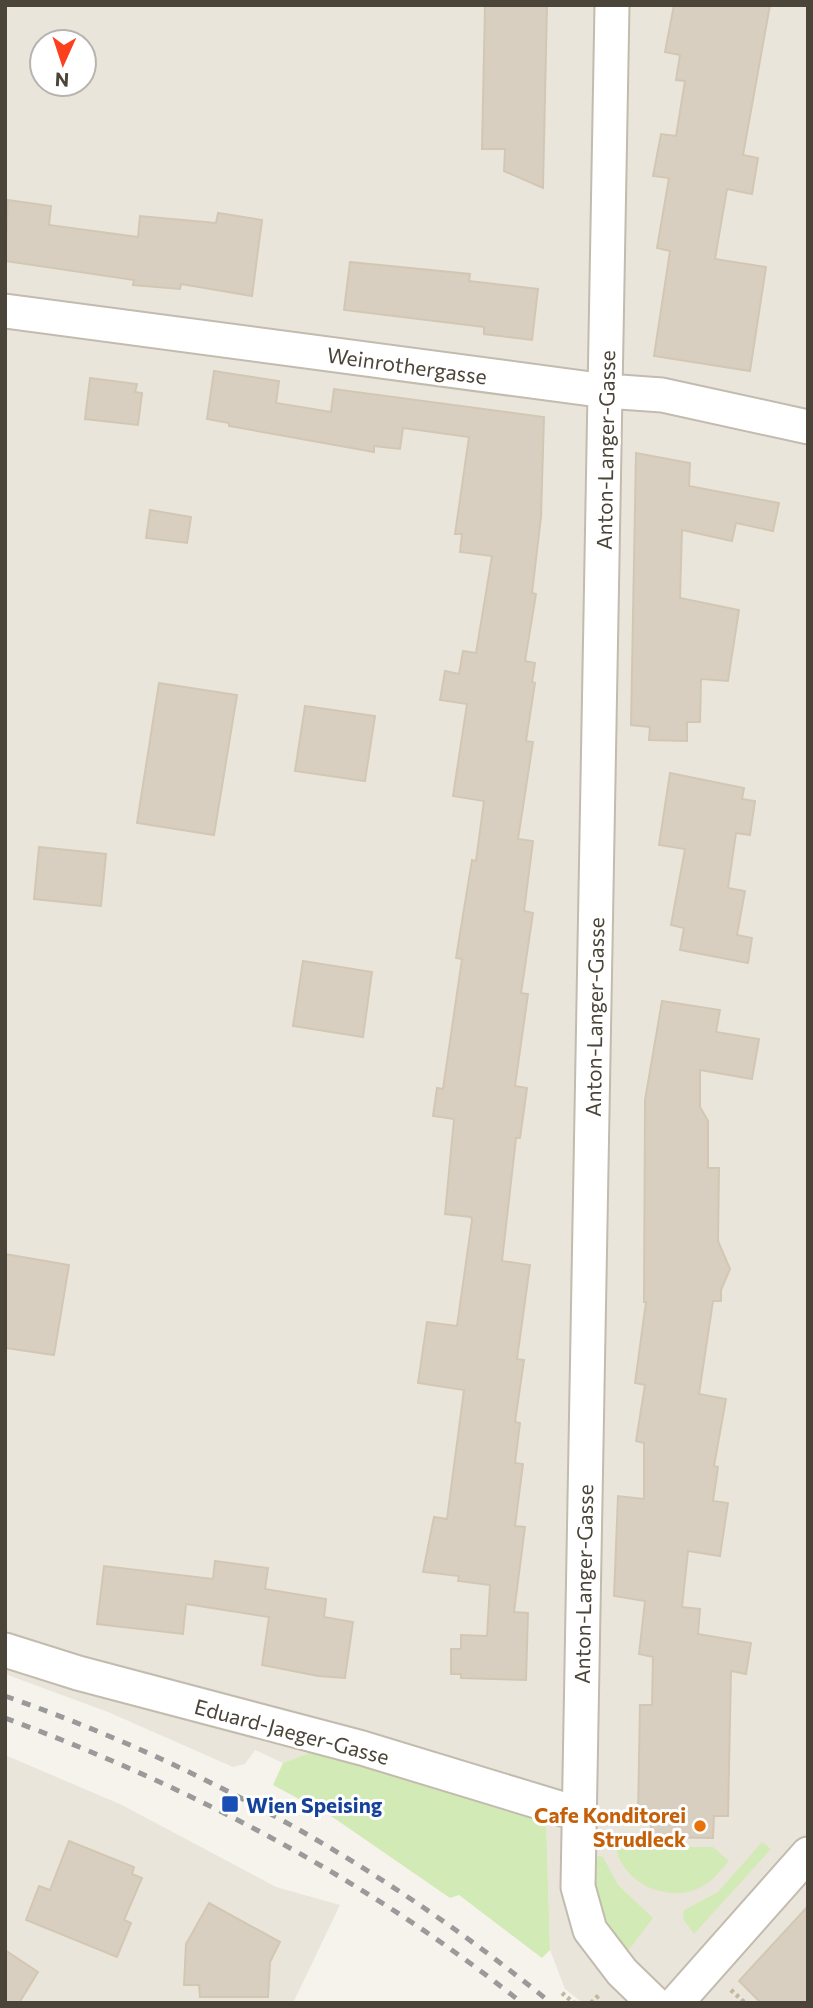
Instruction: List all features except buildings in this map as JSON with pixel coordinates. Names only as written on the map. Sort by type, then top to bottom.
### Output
[{"type":"street","name":"Anton-Langer-Gasse","points":[[612,5],[578,1887],[590,1930],[622,1972],[654,2003]]},
{"type":"street","name":"Weinrothergasse","points":[[5,312],[606,391],[662,395],[808,427]]},
{"type":"street","name":"Eduard-Jaeger-Gasse","points":[[5,1650],[78,1673],[362,1748],[579,1814]]},
{"type":"street","points":[[676,2003],[808,1854]]},
{"type":"path","points":[[562,1993],[574,2003]]},
{"type":"shaded area","points":[[5,5],[808,5],[808,2003],[583,2003],[565,1989],[550,1950],[546,1818],[317,1750],[283,1763],[255,1750],[245,1764],[233,1767],[108,1712],[5,1674]]},
{"type":"shaded area","points":[[5,1755],[122,1805],[276,1887],[340,1905],[293,2003],[5,2003]]},
{"type":"green space","points":[[317,1750],[546,1818],[550,1950],[542,1958],[459,1895],[450,1898],[334,1818],[273,1785],[283,1763]]},
{"type":"green space","points":[[762,1842],[771,1849],[694,1934],[683,1919],[684,1910],[718,1892]]},
{"type":"green space","points":[[616,1847],[713,1847],[729,1861],[713,1879],[701,1887],[688,1892],[662,1892],[637,1880],[627,1871]]},
{"type":"green space","points":[[598,1856],[603,1857],[618,1885],[653,1918],[628,1951],[606,1920],[601,1907],[595,1881]]},
{"type":"railway","points":[[5,1696],[152,1755],[292,1826],[425,1908],[551,2003]]},
{"type":"railway","points":[[5,1718],[142,1774],[275,1840],[402,1916],[522,2003]]},
{"type":"place","name":"Wien Speising","points":[[230,1804]]},
{"type":"place","name":"Cafe Konditorei Strudleck","points":[[700,1826]]}]
